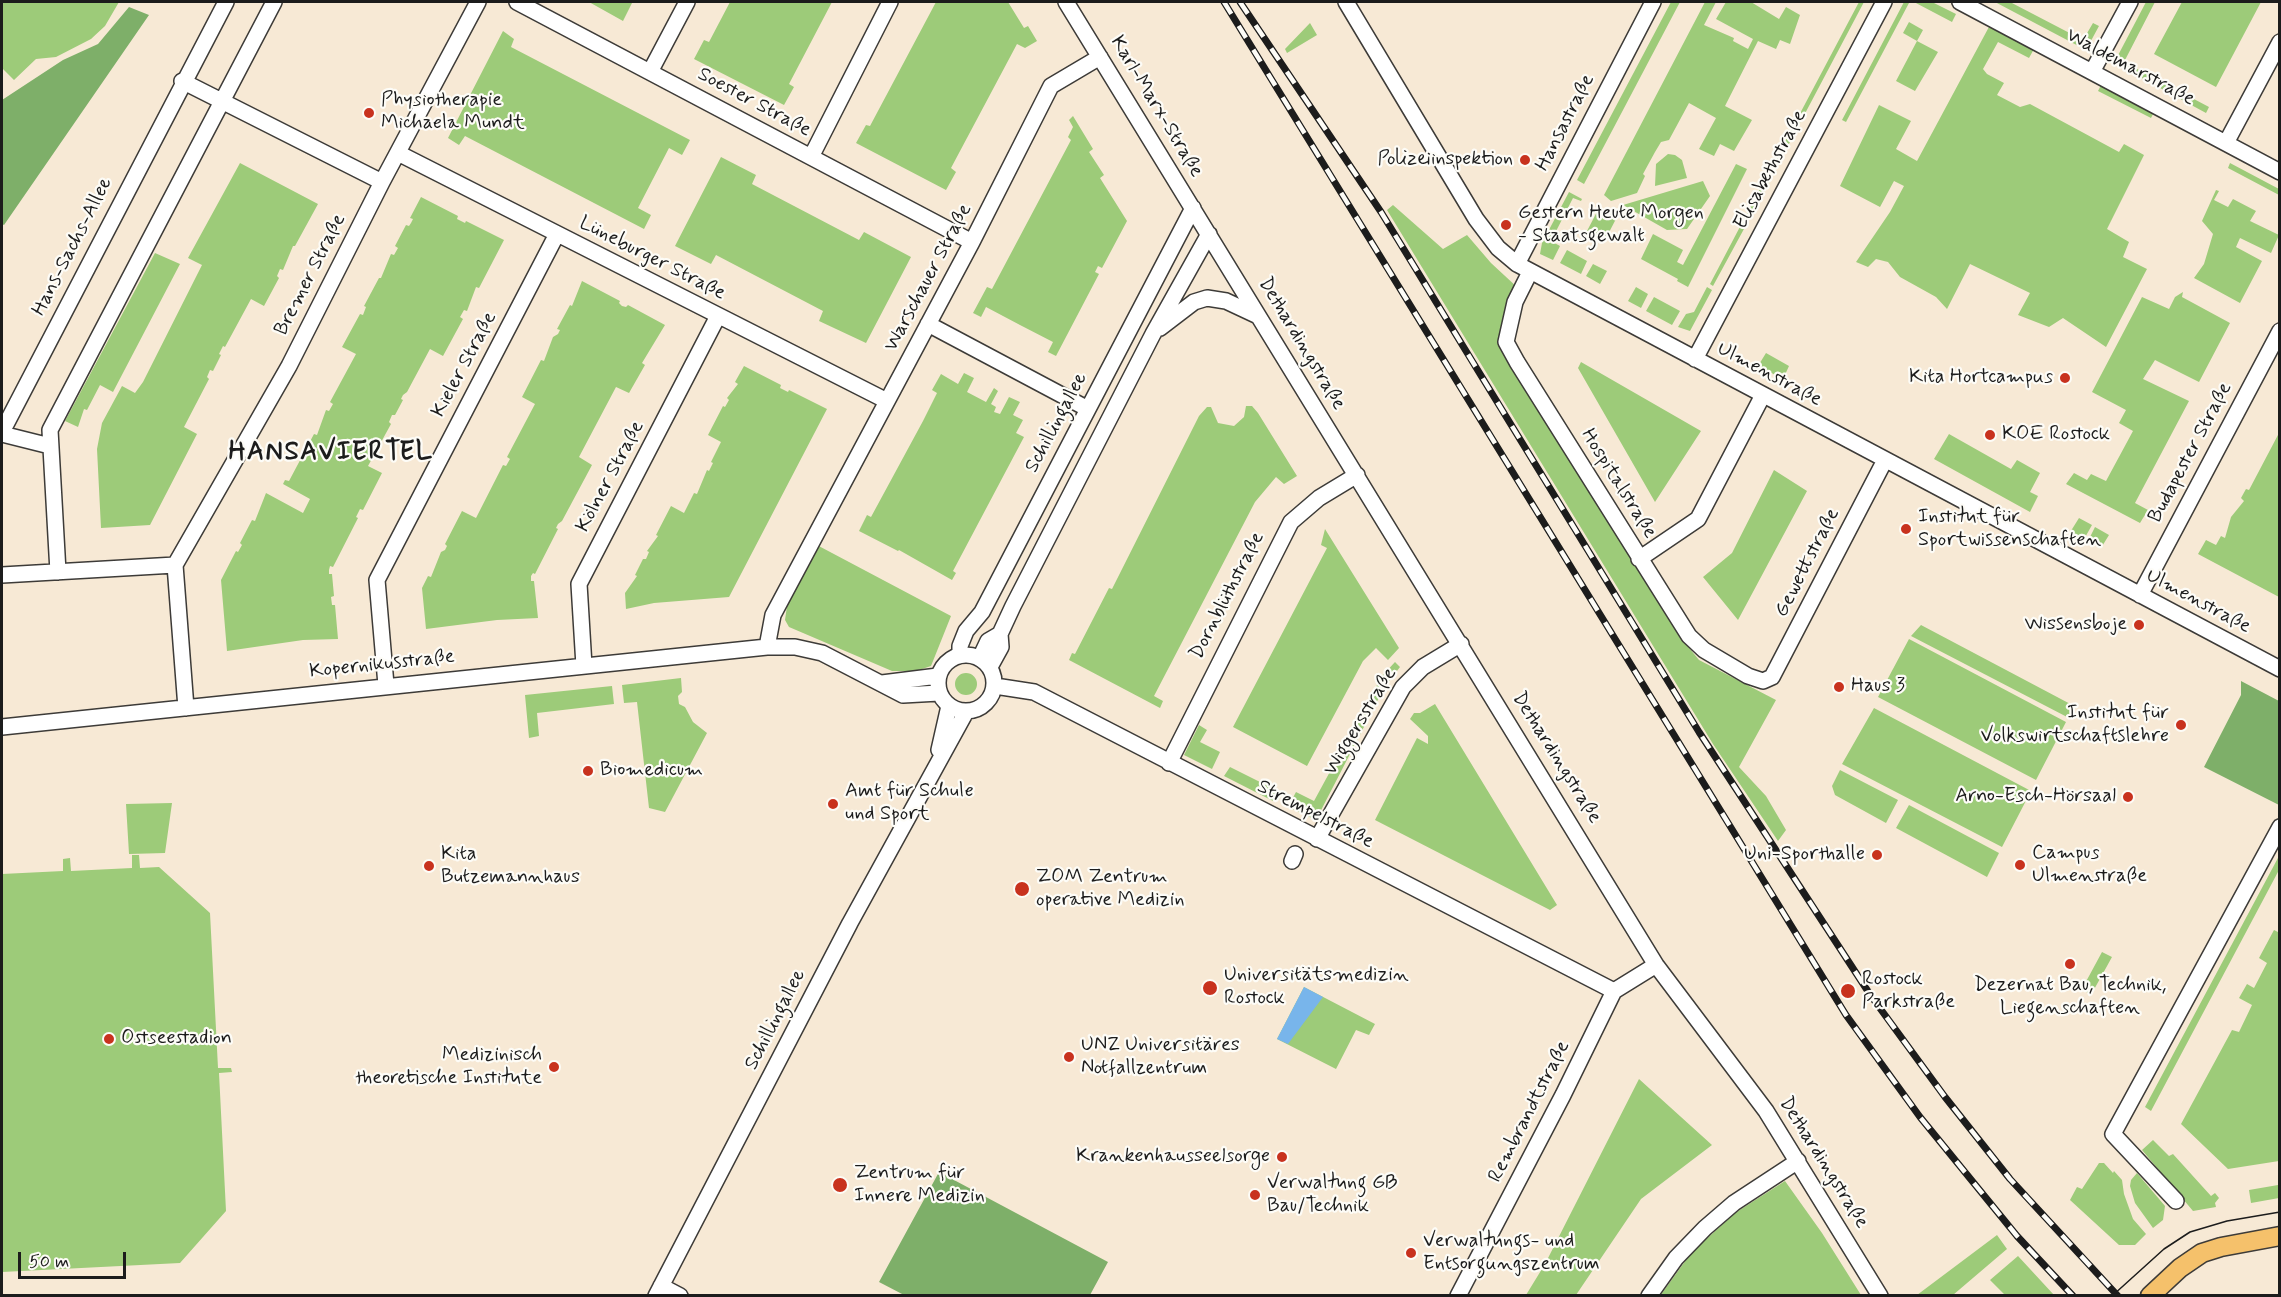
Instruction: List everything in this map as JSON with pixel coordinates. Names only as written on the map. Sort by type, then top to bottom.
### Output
[{"type":"main road","points":[[2150,1296],[2180,1268],[2202,1253],[2221,1247],[2280,1236]]},
{"type":"street","name":"Hans-Sachs-Allee","points":[[50,446],[2,433],[182,81],[226,2]]},
{"type":"street","points":[[57,572],[50,430],[220,101],[274,2]]},
{"type":"street","name":"Bremer Straße","points":[[175,565],[289,366],[382,182],[478,2]]},
{"type":"street","name":"Soester Straße","points":[[517,2],[972,243]]},
{"type":"street","points":[[650,72],[687,2]]},
{"type":"street","points":[[812,157],[890,2]]},
{"type":"street","name":"Karl-Marx-Straße","points":[[1066,2],[1209,234]]},
{"type":"street","name":"Ulmenstraße","points":[[1346,2],[1482,228],[1498,249],[1524,268],[2280,669]]},
{"type":"street","name":"Hansastraße","points":[[1524,268],[1653,2]]},
{"type":"street","name":"Elisabethstraße","points":[[1695,359],[1884,2]]},
{"type":"street","name":"Waldemarstraße","points":[[1960,2],[2280,172]]},
{"type":"street","points":[[2092,72],[2130,2]]},
{"type":"street","points":[[2226,143],[2280,42]]},
{"type":"street","name":"Warschauer Straße","points":[[767,647],[773,615],[812,538],[972,243],[1051,86],[1100,57]]},
{"type":"street","points":[[182,81],[251,118],[382,182]]},
{"type":"street","name":"Lüneburger Straße","points":[[398,153],[887,401]]},
{"type":"street","name":"Schillingallee","points":[[938,676],[948,661],[960,655],[960,646],[966,631],[982,612],[1193,208]]},
{"type":"street","name":"Kieler Straße","points":[[386,685],[377,580],[557,234]]},
{"type":"street","points":[[995,686],[985,662],[988,642],[1000,634],[1153,334],[1209,234]]},
{"type":"street","name":"Dethardingstraße","points":[[1209,234],[1656,965],[1695,1020],[1749,1086],[1798,1161],[1880,1296]]},
{"type":"street","name":"Hospitalstraße","points":[[1524,268],[1506,342],[1689,636],[1704,650],[1748,676],[1763,681]]},
{"type":"street","points":[[1153,334],[1194,302],[1207,298],[1232,303],[1261,318]]},
{"type":"street","name":"Kölner Straße","points":[[584,666],[579,584],[718,316]]},
{"type":"street","points":[[928,324],[1088,409]]},
{"type":"street","name":"Budapester Straße","points":[[2140,595],[2280,331]]},
{"type":"street","points":[[1639,559],[1698,519],[1763,395]]},
{"type":"street","name":"Gewettstraße","points":[[1763,681],[1772,677],[1885,460]]},
{"type":"street","name":"Dornblüthstraße","points":[[1169,763],[1290,522],[1319,498],[1357,475]]},
{"type":"street","points":[[2,575],[175,565],[186,708]]},
{"type":"street","name":"Wiggersstraße","points":[[1317,839],[1403,687],[1423,667],[1461,644]]},
{"type":"street","name":"Kopernikusstraße","points":[[2,727],[386,685],[767,647],[809,649],[903,695],[939,693]]},
{"type":"street","points":[[960,655],[985,662]]},
{"type":"street","points":[[882,683],[938,676],[939,693],[949,706],[966,712]]},
{"type":"street","name":"Schillingallee","points":[[659,1291],[836,949],[935,764],[966,712],[988,701],[995,686]]},
{"type":"street","name":"Strempelstraße","points":[[995,686],[1034,692],[1614,991]]},
{"type":"street","name":"Schillingallee","points":[[935,764],[949,706]]},
{"type":"street","points":[[2176,1201],[2112,1134],[2280,827]]},
{"type":"street","points":[[1614,991],[1656,965]]},
{"type":"street","name":"Rembrandtstraße","points":[[1458,1296],[1563,1095],[1614,991]]},
{"type":"street","points":[[1649,1296],[1676,1257],[1705,1228],[1734,1203],[1798,1161]]},
{"type":"street","points":[[659,1291],[678,1295]]},
{"type":"green space","points":[[2,2],[119,2],[105,26],[91,39],[56,57],[36,59],[14,80],[2,68]]},
{"type":"green space","points":[[589,2],[630,2],[632,3],[623,21]]},
{"type":"green space","points":[[730,2],[832,2],[789,84],[794,87],[784,105],[694,59],[704,40],[709,42]]},
{"type":"green space","points":[[936,2],[1008,2],[1024,28],[1028,26],[1037,41],[1025,48],[1017,44],[951,168],[956,172],[946,190],[856,143],[866,125],[870,126]]},
{"type":"green space","points":[[1671,2],[1680,2],[1584,184],[1577,180]]},
{"type":"green space","points":[[1705,2],[1716,2],[1704,25],[1734,38],[1733,41],[1748,49],[1753,39],[1716,19],[1726,2],[1751,2],[1779,19],[1786,7],[1800,15],[1790,44],[1780,40],[1776,49],[1758,41],[1725,106],[1752,120],[1734,151],[1720,144],[1714,156],[1699,149],[1716,118],[1689,103],[1669,140],[1661,142],[1655,152],[1643,174],[1645,176],[1637,193],[1611,201],[1604,195]]},
{"type":"green space","points":[[1859,2],[1864,2],[1773,174],[1769,172]]},
{"type":"green space","points":[[1904,2],[1913,2],[1909,3],[1846,122],[1842,120]]},
{"type":"green space","points":[[1914,2],[1932,2],[1956,14],[1952,22]]},
{"type":"green space","points":[[1995,2],[2010,2],[2083,40],[2093,23],[2099,26],[2086,50]]},
{"type":"green space","points":[[2146,2],[2155,2],[2124,62],[2209,107],[2206,113],[2114,63]]},
{"type":"green space","points":[[2182,2],[2261,2],[2216,87],[2154,54]]},
{"type":"green space","points":[[129,7],[149,15],[4,225],[2,224],[2,100],[63,60],[98,44]]},
{"type":"green space","points":[[1909,22],[1923,30],[1917,41],[1903,33]]},
{"type":"green space","points":[[1310,23],[1317,35],[1287,53],[1285,49]]},
{"type":"green space","points":[[1990,25],[2034,49],[2029,58],[1998,42],[1983,69],[1987,74],[2004,83],[1997,95],[2020,107],[2030,104],[2119,152],[2124,144],[2144,155],[2107,229],[2129,242],[2123,257],[2147,269],[2106,347],[2063,318],[2049,327],[2018,315],[2030,293],[1970,264],[1947,309],[1936,297],[1900,277],[1888,262],[1876,259],[1868,267],[1856,262],[1890,212],[1904,186],[1894,181],[1880,207],[1840,186],[1879,105],[1911,121],[1896,149],[1917,161]]},
{"type":"green space","points":[[503,31],[514,39],[511,47],[690,140],[682,155],[669,148],[638,208],[651,215],[644,229],[465,136],[459,145],[448,138]]},
{"type":"green space","points":[[1917,41],[1938,52],[1915,91],[1896,81]]},
{"type":"green space","points":[[2101,85],[2154,112],[2151,118],[2098,91]]},
{"type":"green space","points":[[1073,116],[1093,149],[1089,152],[1104,175],[1100,178],[1127,221],[1102,268],[1098,266],[1095,272],[1099,274],[1056,356],[1048,352],[1053,342],[986,307],[981,317],[973,313],[987,287],[992,289],[1071,140],[1068,137],[1073,127],[1069,120]]},
{"type":"green space","points":[[1668,154],[1675,155],[1682,160],[1687,178],[1655,186],[1656,164]]},
{"type":"green space","points":[[721,157],[756,175],[752,184],[859,240],[864,232],[911,257],[866,343],[819,321],[823,311],[716,255],[711,264],[675,246]]},
{"type":"green space","points":[[240,163],[318,204],[293,246],[283,270],[280,269],[277,276],[279,278],[264,306],[251,299],[225,347],[223,346],[213,371],[210,370],[207,377],[209,379],[184,427],[197,434],[150,525],[101,528],[97,449],[102,423],[122,386],[135,393],[143,382],[202,265],[188,258]]},
{"type":"green space","points":[[2230,163],[2279,189],[2279,195],[2228,168]]},
{"type":"green space","points":[[1736,164],[1747,169],[1688,287],[1641,259],[1653,234],[1683,250],[1677,262],[1683,265]]},
{"type":"green space","points":[[1765,179],[1770,181],[1713,286],[1710,284]]},
{"type":"green space","points":[[1703,181],[1710,196],[1687,229],[1667,230],[1623,205]]},
{"type":"green space","points":[[2216,190],[2219,191],[2214,200],[2228,207],[2233,199],[2256,211],[2250,221],[2279,235],[2271,253],[2240,238],[2236,247],[2262,261],[2240,303],[2194,278],[2204,264],[2213,234],[2202,221]]},
{"type":"green space","points":[[1569,192],[1582,199],[1581,201],[1573,198],[1551,241],[1560,246],[1553,260],[1540,254],[1542,243]]},
{"type":"green space","points":[[421,197],[458,216],[457,219],[465,223],[466,221],[504,240],[479,288],[476,287],[467,311],[464,310],[460,317],[463,319],[443,356],[430,349],[407,392],[403,395],[401,399],[403,400],[395,415],[392,415],[389,422],[391,424],[368,466],[382,473],[363,510],[360,509],[356,517],[358,518],[333,567],[330,566],[329,570],[329,574],[332,574],[334,596],[331,597],[332,605],[335,605],[338,639],[303,640],[227,651],[221,580],[236,551],[238,552],[242,545],[240,543],[252,520],[255,521],[266,493],[303,513],[310,499],[283,484],[285,480],[289,481],[314,434],[317,435],[326,410],[329,411],[333,404],[330,402],[356,354],[342,347],[360,314],[363,315],[366,307],[364,306],[381,278],[391,254],[394,255],[398,248],[395,246],[406,225],[409,226],[411,223],[413,219],[410,218]]},
{"type":"green space","points":[[1393,205],[1443,249],[1467,235],[1491,263],[1518,288],[1513,301],[1513,363],[1681,638],[1699,660],[1776,700],[1739,767],[1766,796],[1786,830],[1778,841],[1713,744],[1387,210]]},
{"type":"green space","points":[[1599,208],[1617,217],[1605,240],[1587,231]]},
{"type":"green space","points":[[1567,250],[1587,261],[1581,274],[1560,263]]},
{"type":"green space","points":[[155,253],[180,264],[113,392],[100,385],[87,410],[84,409],[78,427],[65,421]]},
{"type":"green space","points":[[1593,264],[1607,271],[1600,284],[1586,276]]},
{"type":"green space","points":[[582,281],[620,301],[622,306],[628,305],[665,325],[642,363],[645,365],[629,393],[616,387],[579,457],[592,465],[562,521],[558,524],[556,528],[558,529],[535,574],[531,576],[531,581],[534,581],[538,618],[497,620],[426,629],[422,588],[428,576],[431,577],[462,511],[476,518],[503,465],[506,466],[510,459],[507,457],[535,404],[522,397],[541,360],[544,361],[553,337],[558,334],[560,330],[557,329],[570,305],[572,306]]},
{"type":"green space","points":[[1636,287],[1648,294],[1641,308],[1628,301]]},
{"type":"green space","points":[[1707,287],[1712,290],[1690,331],[1678,327],[1686,314],[1694,312]]},
{"type":"green space","points":[[2183,292],[2182,297],[2230,323],[2199,382],[2155,360],[2143,379],[2189,401],[2135,503],[2148,510],[2140,523],[2066,484],[2074,473],[2087,480],[2091,474],[2106,481],[2133,431],[2119,423],[2126,410],[2092,392],[2142,297],[2169,309],[2175,297]]},
{"type":"green space","points":[[1654,297],[1680,311],[1672,325],[1646,311]]},
{"type":"green space","points":[[1766,353],[1789,366],[1783,379],[1758,366]]},
{"type":"green space","points":[[1581,362],[1701,431],[1655,502],[1578,368]]},
{"type":"green space","points":[[744,366],[781,385],[780,388],[788,392],[789,390],[827,409],[729,597],[654,603],[626,609],[625,593],[637,576],[635,575],[643,559],[646,559],[649,552],[647,551],[658,536],[656,535],[671,506],[684,513],[713,463],[711,462],[721,442],[708,435],[723,406],[725,407],[729,400],[727,398],[738,384],[735,382]]},
{"type":"green space","points":[[964,373],[974,378],[967,392],[986,402],[994,388],[998,391],[991,404],[996,407],[994,412],[1000,414],[1009,397],[1020,402],[1013,415],[1023,420],[1016,433],[1024,437],[953,571],[956,573],[952,580],[899,550],[859,531],[867,515],[871,517],[923,421],[937,393],[932,390],[941,374],[958,384]]},
{"type":"green space","points":[[1246,406],[1252,406],[1258,413],[1297,476],[1284,484],[1276,477],[1255,502],[1154,696],[1163,701],[1160,708],[1069,660],[1072,653],[1075,654],[1109,588],[1112,589],[1199,416],[1207,407],[1211,407],[1218,423],[1234,426],[1244,417]]},
{"type":"green space","points":[[2279,433],[2279,597],[2198,554],[2206,540],[2216,545],[2221,536],[2225,538],[2231,517],[2244,501],[2241,498],[2246,489],[2249,490]]},
{"type":"green space","points":[[1949,434],[2011,469],[2017,460],[2040,473],[2030,492],[2038,496],[2030,512],[1934,459]]},
{"type":"green space","points":[[1774,470],[1807,491],[1738,620],[1703,577],[1732,553]]},
{"type":"green space","points":[[2079,518],[2092,525],[2083,541],[2069,534]]},
{"type":"green space","points":[[2095,527],[2109,535],[2101,548],[2088,541]]},
{"type":"green space","points":[[1325,529],[1399,648],[1388,660],[1376,648],[1363,661],[1307,766],[1233,727],[1327,548],[1321,545]]},
{"type":"green space","points":[[815,544],[951,616],[931,666],[916,671],[892,671],[789,627],[785,620],[787,606]]},
{"type":"green space","points":[[1921,625],[2076,707],[2069,718],[1911,636]]},
{"type":"green space","points":[[1909,639],[2066,722],[2036,780],[1878,697]]},
{"type":"green space","points":[[1395,662],[1400,667],[1384,688],[1316,820],[1288,807],[1296,792],[1314,801],[1382,676]]},
{"type":"green space","points":[[966,673],[974,676],[977,684],[974,692],[966,695],[958,692],[955,684],[958,676]]},
{"type":"green space","points":[[681,678],[682,692],[678,696],[679,704],[685,707],[693,722],[707,733],[665,812],[649,808],[637,702],[624,703],[622,685]]},
{"type":"green space","points":[[2241,681],[2279,701],[2279,805],[2204,767],[2241,695]]},
{"type":"green space","points":[[612,686],[614,704],[537,713],[539,736],[529,738],[525,695]]},
{"type":"green space","points":[[1435,704],[1557,905],[1550,910],[1375,820],[1417,738],[1428,744],[1428,736],[1410,719],[1414,713],[1420,713]]},
{"type":"green space","points":[[1874,708],[2031,791],[2002,847],[1842,764]]},
{"type":"green space","points":[[1199,725],[1207,730],[1200,742],[1220,752],[1212,769],[1184,755]]},
{"type":"green space","points":[[1230,767],[1278,791],[1273,801],[1224,776]]},
{"type":"green space","points":[[1840,770],[1898,800],[1886,823],[1835,795],[1832,786]]},
{"type":"green space","points":[[172,803],[165,853],[129,854],[126,804]]},
{"type":"green space","points":[[1909,805],[1999,853],[1987,877],[1896,828]]},
{"type":"green space","name":"Ostseestadion","points":[[132,855],[139,855],[140,868],[159,867],[210,913],[218,1068],[231,1068],[232,1072],[219,1073],[226,1211],[180,1263],[2,1272],[2,874],[63,871],[63,859],[70,858],[71,871],[132,868]]},
{"type":"green space","points":[[2279,856],[2279,870],[2151,1111],[2145,1107]]},
{"type":"green space","points":[[2274,930],[2280,933],[2279,1161],[2228,1169],[2181,1124],[2232,1030],[2239,1032],[2252,1005],[2239,998],[2247,984],[2254,988],[2267,963],[2259,958]]},
{"type":"green space","points":[[2102,952],[2112,957],[2091,995],[2082,989]]},
{"type":"green space","points":[[1304,987],[1375,1024],[1369,1035],[1356,1030],[1336,1069],[1277,1039]]},
{"type":"green space","points":[[1639,1079],[1712,1145],[1641,1199],[1576,1295],[1526,1295],[1545,1264]]},
{"type":"green space","points":[[2153,1140],[2169,1156],[2173,1154],[2211,1196],[2215,1193],[2219,1198],[2215,1203],[2216,1207],[2193,1211],[2142,1150]]},
{"type":"green space","points":[[2099,1163],[2104,1163],[2122,1180],[2124,1194],[2133,1219],[2146,1234],[2135,1245],[2119,1245],[2070,1200],[2077,1187],[2082,1189]]},
{"type":"green space","points":[[939,1172],[1108,1262],[1090,1295],[904,1295],[879,1282]]},
{"type":"green space","points":[[2137,1173],[2165,1206],[2163,1220],[2153,1228],[2135,1203],[2130,1186],[2131,1180]]},
{"type":"green space","points":[[1785,1181],[1822,1233],[1861,1295],[1660,1296],[1691,1253],[1735,1213]]},
{"type":"green space","points":[[2278,1185],[2279,1198],[2251,1203],[2249,1190]]},
{"type":"green space","points":[[1997,1235],[2007,1249],[1953,1295],[1917,1295]]},
{"type":"green space","points":[[2018,1256],[2054,1295],[2005,1295],[1990,1280]]},
{"type":"water","points":[[1304,987],[1323,997],[1288,1044],[1277,1039]]},
{"type":"tram line","points":[[2112,1296],[2164,1249],[2190,1232],[2227,1221],[2280,1212]]},
{"type":"railway","points":[[1224,2],[1846,1015],[1920,1117],[2017,1236],[2073,1296]]},
{"type":"railway","points":[[1240,2],[1381,212],[1699,732],[1871,996],[1945,1097],[2010,1179],[2118,1296]]},
{"type":"place","name":"Physiotherapie Michaela Mundt","points":[[369,113]]},
{"type":"place","name":"Polizeiinspektion","points":[[1525,160]]},
{"type":"place","name":"Gestern Heute Morgen - Staatsgewalt","points":[[1506,225]]},
{"type":"place","name":"Kita Hortcampus","points":[[2065,378]]},
{"type":"place","name":"KOE Rostock","points":[[1990,435]]},
{"type":"place","name":"Institut für Sportwissenschaften","points":[[1906,529]]},
{"type":"place","name":"Wissensboje","points":[[2139,625]]},
{"type":"place","name":"Haus 3","points":[[1839,687]]},
{"type":"place","name":"Institut für Volkswirtschaftslehre","points":[[2181,725]]},
{"type":"place","name":"Biomedicum","points":[[588,771]]},
{"type":"place","name":"Arno-Esch-Hörsaal","points":[[2128,797]]},
{"type":"place","name":"Amt für Schule und Sport","points":[[833,804]]},
{"type":"place","name":"Uni-Sporthalle","points":[[1877,855]]},
{"type":"place","name":"Campus Ulmenstraße","points":[[2020,865]]},
{"type":"place","name":"Kita Butzemannhaus","points":[[429,866]]},
{"type":"place","name":"ZOM Zentrum operative Medizin","points":[[1022,889]]},
{"type":"place","name":"Dezernat Bau, Technik, Liegenschaften","points":[[2070,964]]},
{"type":"place","name":"Universitätsmedizin Rostock","points":[[1210,988]]},
{"type":"place","name":"Rostock Parkstraße","points":[[1848,991]]},
{"type":"place","name":"Ostseestadion","points":[[109,1039]]},
{"type":"place","name":"UNZ Universitäres Notfallzentrum","points":[[1069,1057]]},
{"type":"place","name":"Medizinisch theoretische Institute","points":[[554,1067]]},
{"type":"place","name":"Krankenhausseelsorge","points":[[1282,1157]]},
{"type":"place","name":"Zentrum für Innere Medizin","points":[[840,1185]]},
{"type":"place","name":"Verwaltung GB Bau/Technik","points":[[1255,1195]]},
{"type":"place","name":"Verwaltungs- und Entsorgungszentrum","points":[[1411,1253]]},
{"type":"district","name":"HANSAVIERTEL","points":[[331,454]]}]
